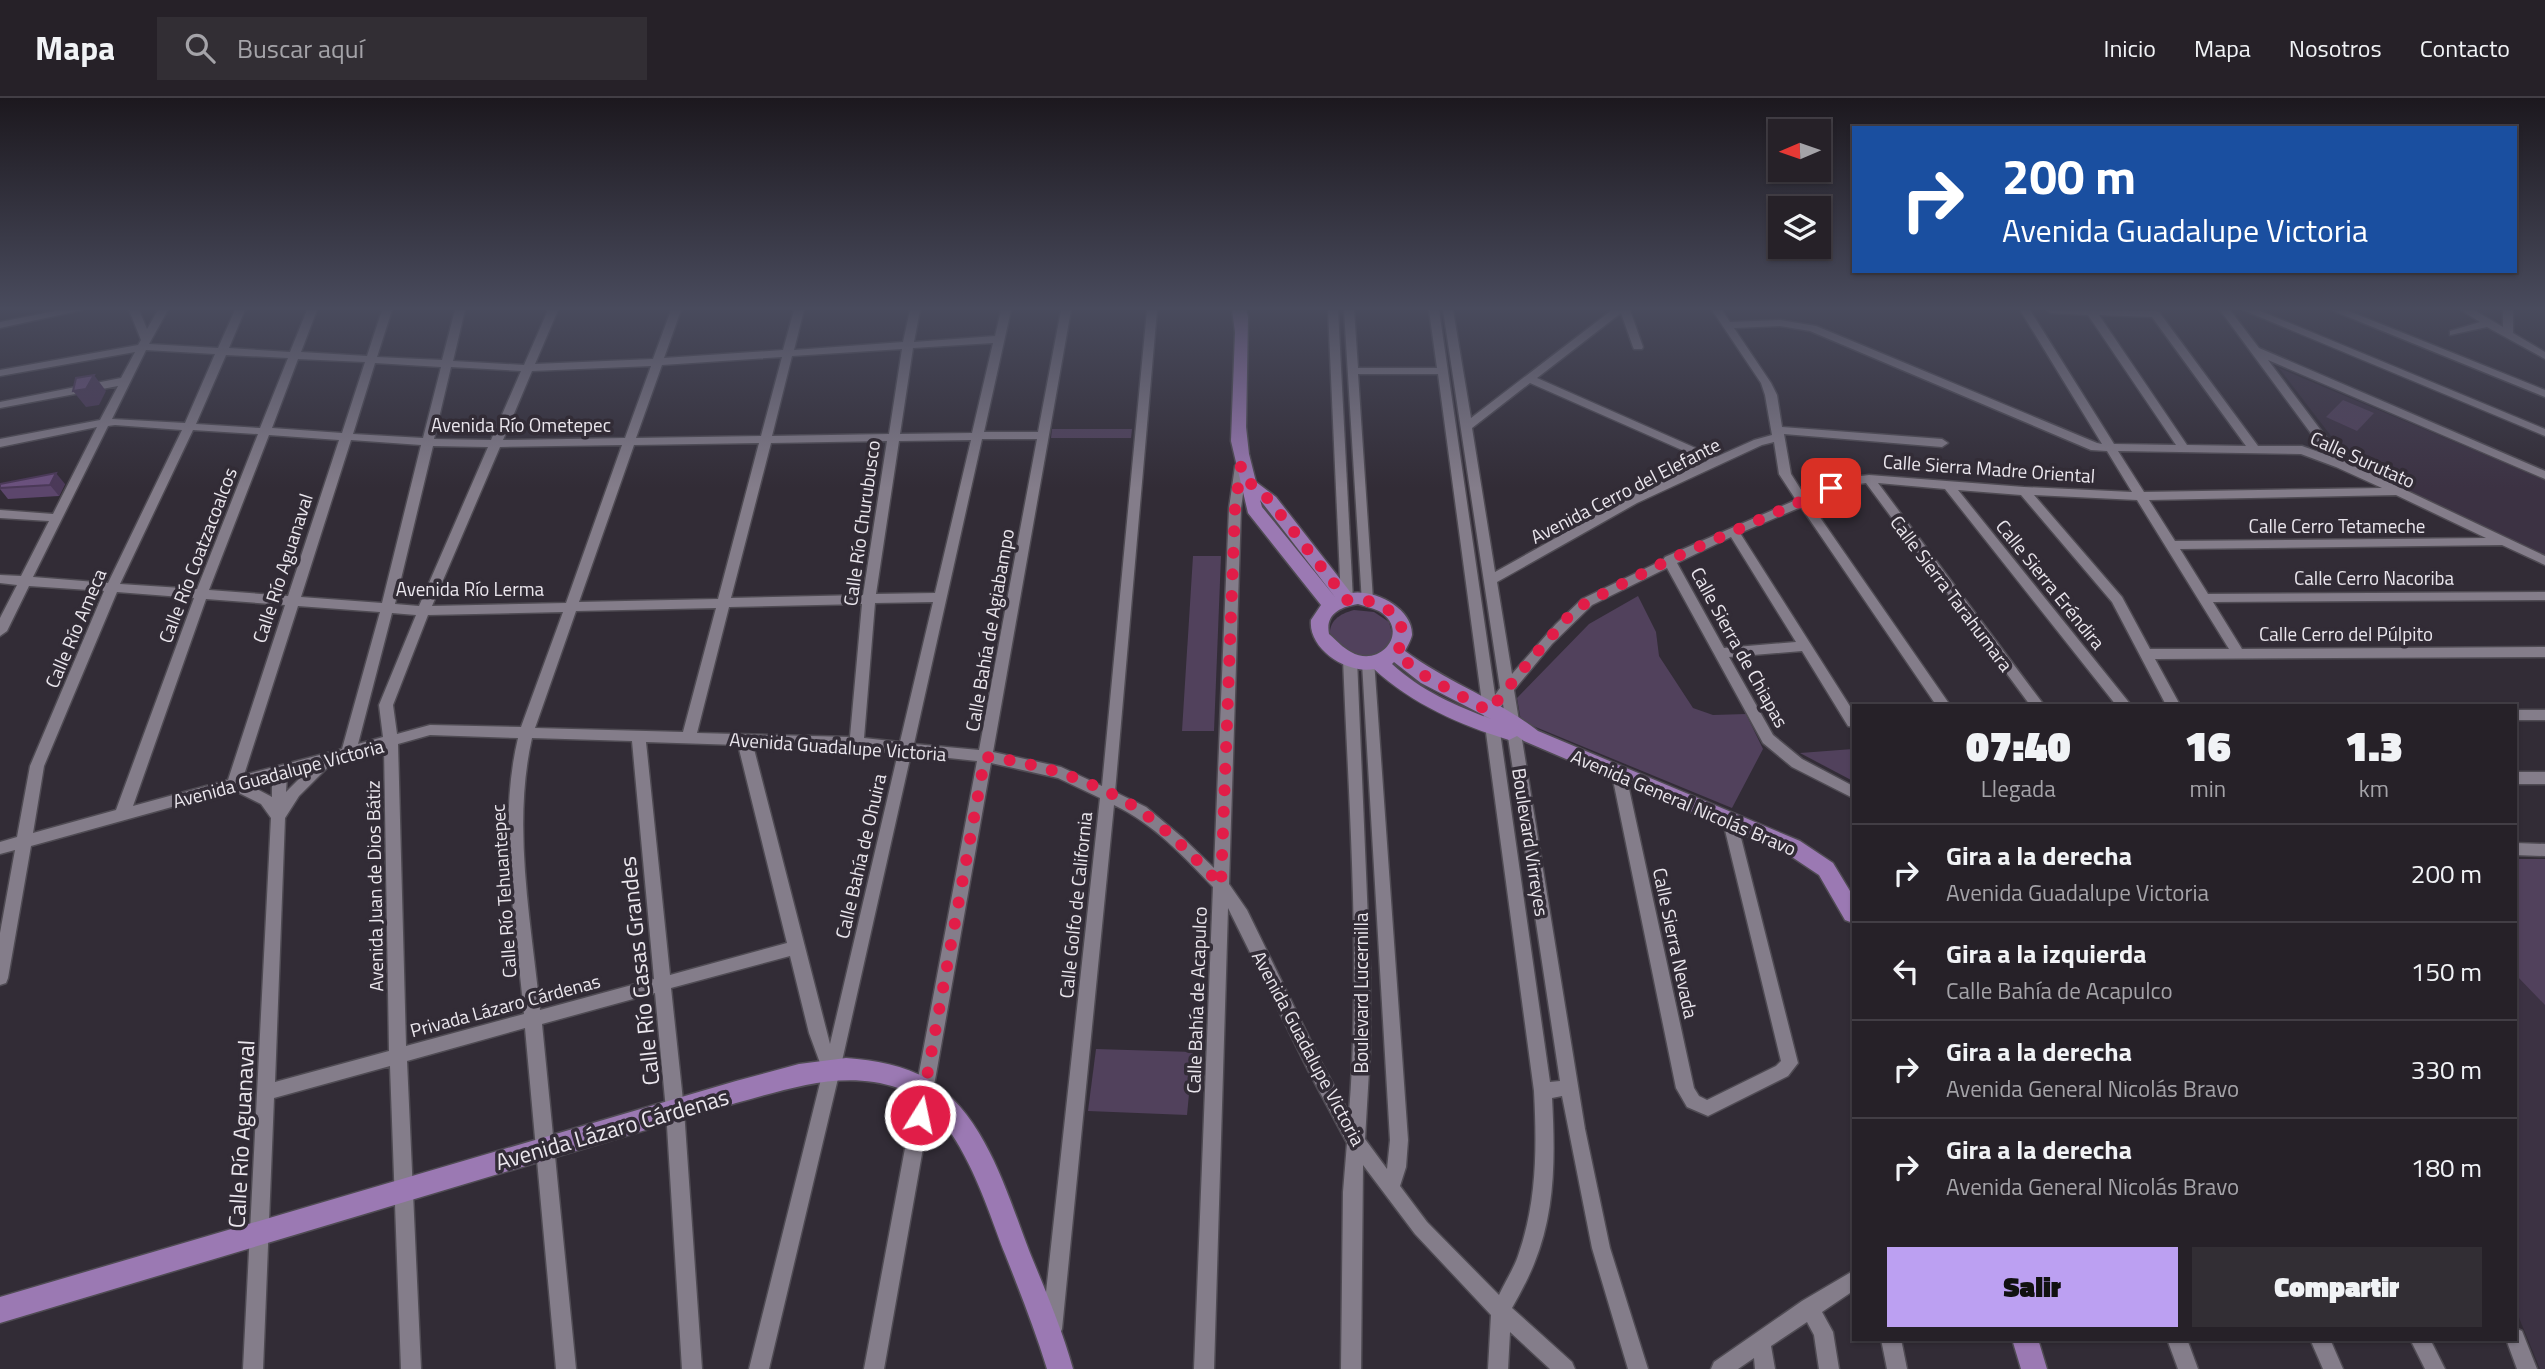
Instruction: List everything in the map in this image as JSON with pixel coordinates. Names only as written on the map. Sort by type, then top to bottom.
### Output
[{"type":"main road","points":[[1241,369],[1238,437],[1241,466],[1250,486],[1249,496],[1254,509],[1339,603],[1367,600],[1388,609],[1401,625],[1402,645],[1381,660]]},
{"type":"main road","name":"Avenida General Nicolás Bravo","points":[[1339,603],[1319,620],[1321,638],[1337,653],[1350,659],[1381,660],[1435,701],[1490,719],[1793,847],[1826,869],[1852,912]]},
{"type":"main road","name":"Avenida Lázaro Cárdenas","points":[[0,1310],[760,1086],[832,1070],[861,1070],[879,1073],[925,1090],[950,1114],[970,1144],[995,1196],[1051,1337],[1060,1369]]},
{"type":"main road","points":[[2026,1341],[2034,1369]]},
{"type":"street","points":[[0,373],[18,369]]},
{"type":"street","points":[[0,631],[56,518],[71,476],[104,423],[131,369]]},
{"type":"street","name":"Calle Río Ameca","points":[[0,978],[37,766],[112,588],[189,427],[213,369]]},
{"type":"street","name":"Calle Río Coatzacoalcos","points":[[122,815],[201,595],[291,369]]},
{"type":"street","name":"Calle Río Aguanaval","points":[[234,784],[369,369]]},
{"type":"street","points":[[348,754],[388,608],[447,369]]},
{"type":"street","name":"Avenida Juan de Dios Bátiz","points":[[411,1369],[398,1056],[391,742],[386,705],[400,666],[526,369]]},
{"type":"street","name":"Calle Río Tehuantepec","points":[[566,1369],[543,1149],[514,821],[526,733],[654,369]]},
{"type":"street","points":[[689,738],[784,369]]},
{"type":"street","name":"Calle Río Churubusco","points":[[857,743],[869,599],[904,369]]},
{"type":"street","name":"Calle Bahía de Ohuira","points":[[759,1369],[832,1070],[993,369]]},
{"type":"street","name":"Calle Bahía de Agiabampo","points":[[874,1369],[1056,369]]},
{"type":"street","name":"Calle Golfo de California","points":[[1047,1369],[1108,794],[1147,369]]},
{"type":"street","points":[[1334,369],[1339,603]]},
{"type":"street","name":"Boulevard Virreyes","points":[[1457,369],[1507,690],[1519,731],[1570,1087],[1598,1236],[1637,1369]]},
{"type":"street","points":[[1466,427],[1542,369]]},
{"type":"street","points":[[1757,369],[1766,383],[1786,474],[1942,704]]},
{"type":"street","name":"Calle Surutato","points":[[1909,369],[2095,447],[2294,448],[2340,464],[2545,561]]},
{"type":"street","points":[[2062,369],[2238,653]]},
{"type":"street","points":[[2130,369],[2183,447]]},
{"type":"street","points":[[2196,369],[2253,447]]},
{"type":"street","points":[[2269,369],[2340,464]]},
{"type":"street","points":[[2301,369],[2545,475]]},
{"type":"street","points":[[2391,369],[2545,433]]},
{"type":"street","points":[[2484,369],[2545,394]]},
{"type":"street","points":[[1367,600],[1352,371],[1442,371]]},
{"type":"street","name":"Boulevard Virreyes","points":[[1442,371],[1543,1091],[1546,1155],[1540,1212],[1527,1261],[1501,1311]]},
{"type":"street","points":[[1529,379],[1718,462]]},
{"type":"street","points":[[0,405],[125,381]]},
{"type":"street","name":"Avenida Río Ometepec","points":[[0,443],[104,423],[428,443],[1044,435]]},
{"type":"street","points":[[1778,434],[1942,443]]},
{"type":"street","name":"Avenida Cerro del Elefante","points":[[1490,580],[1623,506],[1778,434]]},
{"type":"street","name":"Calle Bahía de Acapulco","points":[[1204,1369],[1235,521],[1241,466]]},
{"type":"street","name":"Calle Sierra Madre Oriental","points":[[1490,719],[1507,690],[1546,641],[1569,616],[1587,602],[1669,560],[1850,481],[1869,479],[2024,491],[2142,496],[2395,492]]},
{"type":"street","name":"Calle Sierra Tarahumara","points":[[1869,479],[2036,704]]},
{"type":"street","name":"Calle Sierra Eréndira","points":[[1949,486],[2123,704]]},
{"type":"street","points":[[2024,491],[2117,600],[2173,704]]},
{"type":"street","points":[[0,514],[56,518]]},
{"type":"street","points":[[1733,531],[1852,720]]},
{"type":"street","name":"Calle Cerro Tetameche","points":[[2171,545],[2504,542]]},
{"type":"street","name":"Calle Sierra de Chiapas","points":[[1669,560],[1768,739],[1779,752],[1852,791]]},
{"type":"street","name":"Avenida Río Lerma","points":[[0,579],[424,611],[942,597]]},
{"type":"street","name":"Calle Cerro Nacoriba","points":[[2204,598],[2545,596]]},
{"type":"street","points":[[1720,653],[1806,646]]},
{"type":"street","name":"Calle Cerro del Púlpito","points":[[2148,654],[2545,652]]},
{"type":"street","name":"Boulevard Lucernilla","points":[[1350,659],[1362,968],[1362,1054],[1354,1139],[1351,1369]]},
{"type":"street","name":"Boulevard Lucernilla","points":[[1381,660],[1399,1140],[1397,1167],[1390,1189]]},
{"type":"street","points":[[2517,715],[2545,715]]},
{"type":"street","name":"Avenida Guadalupe Victoria","points":[[0,848],[430,730],[857,743],[985,757],[1061,773],[1141,811],[1178,842],[1221,885],[1241,915],[1315,1067],[1354,1139],[1421,1228],[1501,1311],[1565,1369]]},
{"type":"street","name":"Calle Río Casas Grandes","points":[[638,736],[675,1111],[692,1369]]},
{"type":"street","points":[[744,739],[817,1033],[832,1070]]},
{"type":"street","points":[[234,784],[267,800],[278,817],[294,792],[328,759]]},
{"type":"street","name":"Calle Río Aguanaval","points":[[253,1369],[280,772]]},
{"type":"street","name":"Calle Sierra Nevada","points":[[1619,775],[1685,1088],[1691,1101],[1698,1107],[1708,1108],[1783,1071],[1790,1063],[1730,822]]},
{"type":"street","points":[[2517,778],[2545,778]]},
{"type":"street","points":[[2517,849],[2545,850]]},
{"type":"street","name":"Privada Lázaro Cárdenas","points":[[266,1092],[796,947]]},
{"type":"street","points":[[1543,1091],[1570,1087]]},
{"type":"street","points":[[1721,1369],[1852,1281]]},
{"type":"street","points":[[1809,1308],[1823,1332],[1829,1369]]},
{"type":"street","points":[[1498,1369],[1501,1311]]},
{"type":"street","points":[[1761,1341],[1765,1369]]},
{"type":"street","points":[[1891,1341],[1897,1369]]},
{"type":"street","points":[[2178,1341],[2188,1369]]},
{"type":"street","points":[[2320,1341],[2333,1369]]},
{"type":"street","points":[[2421,1341],[2435,1369]]},
{"type":"street","points":[[2516,1341],[2527,1369]]},
{"type":"shaded area","points":[[2280,369],[2545,480],[2545,555],[2357,470]]},
{"type":"shaded area","points":[[2343,400],[2374,413],[2357,431],[2326,417]]},
{"type":"shaded area","points":[[1052,429],[1132,429],[1131,438],[1051,438]]},
{"type":"shaded area","points":[[1193,556],[1221,556],[1214,731],[1182,731]]},
{"type":"shaded area","points":[[1638,596],[1656,632],[1659,656],[1693,708],[1713,715],[1746,714],[1763,749],[1732,808],[1521,721],[1517,698],[1589,624]]},
{"type":"shaded area","points":[[1354,610],[1374,612],[1389,622],[1393,637],[1380,654],[1364,656],[1346,649],[1330,638],[1331,627],[1336,619]]},
{"type":"shaded area","points":[[1852,749],[1852,780],[1800,753]]},
{"type":"shaded area","points":[[2517,859],[2545,859],[2545,1369],[2540,1369],[2517,1313]]},
{"type":"shaded area","points":[[2517,859],[2545,859],[2545,1005],[2517,976]]},
{"type":"shaded area","points":[[1096,1049],[1193,1052],[1187,1115],[1088,1111]]},
{"type":"building","points":[[94,375],[86,389],[73,391],[76,378]]},
{"type":"building","points":[[56,473],[50,485],[0,488],[0,484]]},
{"type":"route","points":[[920,1115],[985,757],[1046,768],[1093,786],[1127,803],[1141,811],[1178,842],[1221,885],[1235,508],[1241,466],[1250,486],[1262,492],[1270,501],[1347,600],[1357,598],[1378,603],[1395,617],[1403,634],[1402,645],[1396,654],[1428,678],[1489,711],[1569,616],[1587,602],[1669,560],[1831,488]]}]
